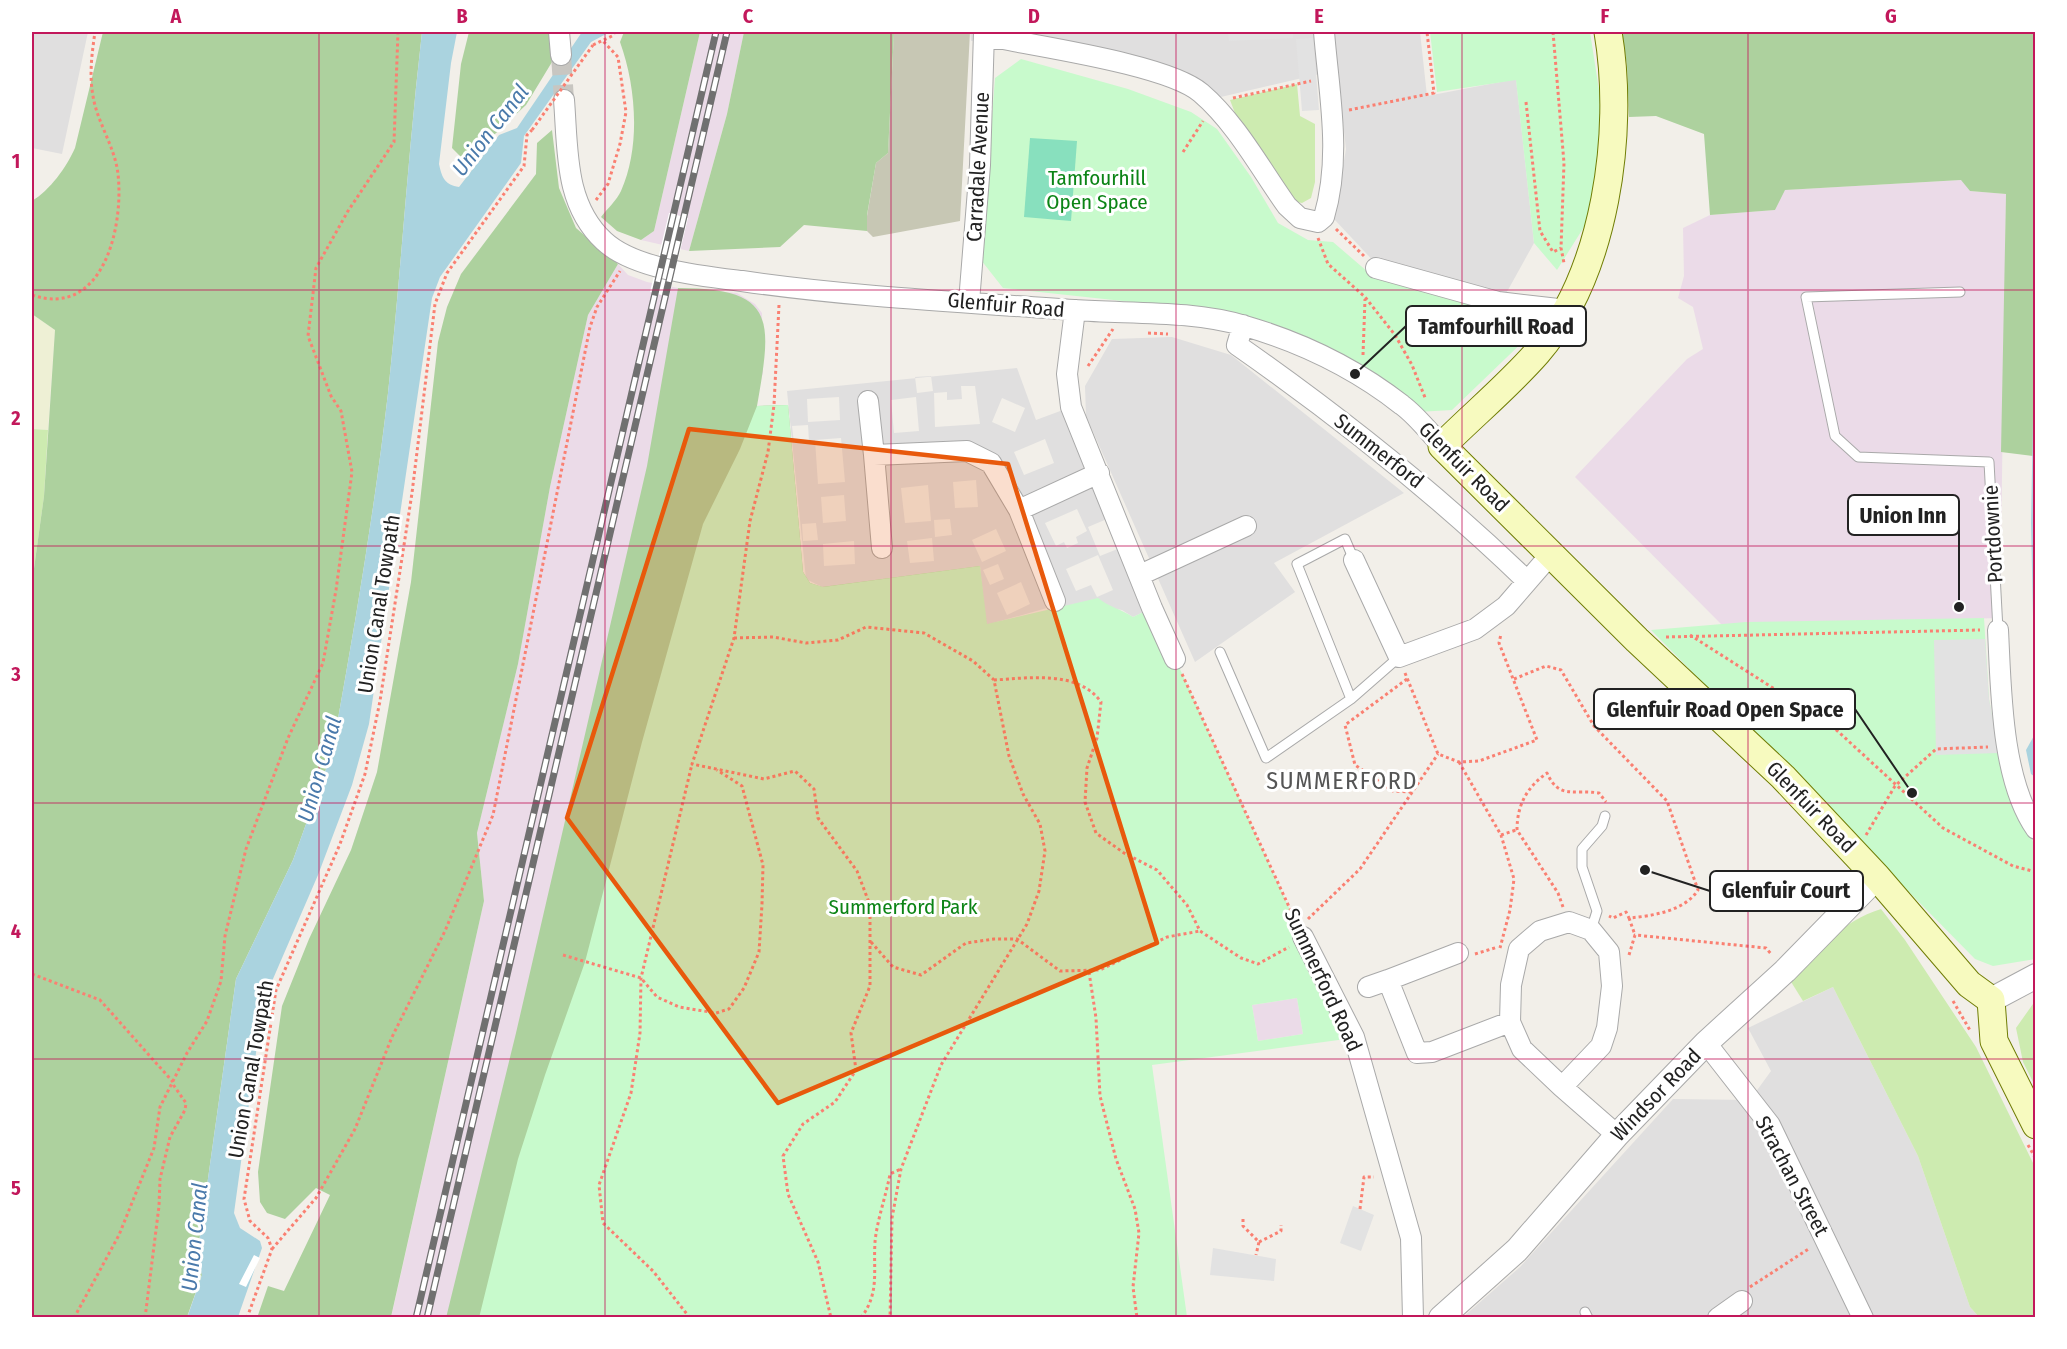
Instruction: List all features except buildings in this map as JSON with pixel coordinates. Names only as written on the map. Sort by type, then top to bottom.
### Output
[{"type":"main road","points":[[1442,446],[1537,352],[1571,301],[1591,256],[1604,199],[1614,121],[1614,68],[1608,32]]},
{"type":"main road","name":"Glenfuir Road","points":[[1442,446],[1637,640],[1784,777],[1877,876],[1969,984],[1991,1000]]},
{"type":"main road","points":[[1991,1000],[1995,1041],[2030,1132]]},
{"type":"street","points":[[559,32],[561,55]]},
{"type":"street","points":[[984,35],[1145,69],[1176,79],[1199,91],[1222,113],[1287,206],[1300,218],[1321,219],[1334,171],[1333,113],[1324,32]]},
{"type":"street","name":"Carradale Avenue","points":[[969,302],[980,165],[984,35]]},
{"type":"street","name":"Glenfuir Road","points":[[564,100],[570,176],[576,200],[584,217],[603,240],[629,257],[679,271],[780,287],[1075,310],[1173,315],[1243,325],[1309,349],[1362,377],[1404,406],[1442,446]]},
{"type":"street","points":[[1376,268],[1498,302],[1571,301]]},
{"type":"street","points":[[1075,310],[1067,374],[1071,407],[1152,608],[1175,659]]},
{"type":"street","name":"Summerford","points":[[1243,325],[1237,345],[1396,463],[1464,520],[1527,581]]},
{"type":"street","points":[[868,401],[882,548]]},
{"type":"street","points":[[874,455],[968,451],[991,463],[1019,510],[1055,601]]},
{"type":"street","points":[[1019,510],[1099,473]]},
{"type":"street","points":[[1140,575],[1246,526]]},
{"type":"street","points":[[1354,560],[1399,657],[1475,629],[1506,606],[1551,554]]},
{"type":"street","name":"Portdownie","points":[[1998,630],[2001,698],[2012,773],[2036,829]]},
{"type":"street","name":"Windsor Road","points":[[1441,1317],[1517,1250],[1617,1135],[1706,1043],[1785,971],[1877,876]]},
{"type":"street","points":[[1562,1086],[1601,1046],[1607,1028],[1612,986],[1609,952],[1591,930],[1569,922],[1540,931],[1519,949],[1511,985],[1510,1023],[1522,1049],[1562,1086],[1617,1135]]},
{"type":"street","name":"Summerford Road","points":[[1301,933],[1354,1037],[1412,1238],[1413,1317]]},
{"type":"street","points":[[1368,987],[1458,953]]},
{"type":"street","points":[[1991,1000],[2036,976]]},
{"type":"street","points":[[1388,980],[1417,1053],[1432,1052],[1510,1023]]},
{"type":"street","name":"Strachan Street","points":[[1706,1043],[1770,1125],[1863,1317]]},
{"type":"street","points":[[1718,1317],[1742,1302]]},
{"type":"lane","name":"Portdownie","points":[[1960,292],[1806,297],[1812,336],[1835,436],[1858,457],[1989,462],[1998,630]]},
{"type":"lane","points":[[1351,699],[1297,564],[1345,539],[1354,560]]},
{"type":"lane","points":[[1220,652],[1266,758],[1351,699],[1399,657]]},
{"type":"lane","points":[[1591,930],[1597,910],[1582,867],[1582,849],[1602,826],[1605,816]]},
{"type":"path","points":[[32,295],[55,300],[80,292],[98,275],[112,246],[119,215],[118,173],[93,97],[90,67],[95,32]]},
{"type":"path","points":[[74,1317],[119,1235],[154,1148],[160,1107],[187,1053],[207,1021],[221,981],[225,936],[246,849],[288,738],[322,663],[336,590],[352,472],[341,411],[331,396],[308,336],[310,313],[316,268],[348,211],[394,142],[398,32]]},
{"type":"path","name":"Union Canal Towpath","points":[[272,1249],[267,1238],[250,1221],[244,1199],[276,990],[340,844],[365,774],[380,701],[412,493],[435,304],[447,273],[524,166],[527,135],[593,45],[612,36],[615,32]]},
{"type":"path","points":[[1333,113],[1434,93],[1427,32]]},
{"type":"path","points":[[1553,32],[1564,163],[1561,256],[1571,301]]},
{"type":"path","points":[[584,217],[608,184],[620,144],[626,112],[618,57],[603,40]]},
{"type":"path","points":[[1183,152],[1195,137],[1211,103],[1293,84],[1328,79]]},
{"type":"path","points":[[1526,102],[1540,231],[1554,252],[1561,248]]},
{"type":"path","points":[[1376,268],[1321,219],[1317,236],[1328,264],[1365,297],[1395,335],[1412,365],[1426,402]]},
{"type":"path","points":[[247,1317],[272,1249],[316,1198],[355,1129],[392,1037],[445,931],[493,815],[590,327],[597,307],[629,257]]},
{"type":"path","points":[[690,1317],[653,1271],[603,1223],[599,1185],[631,1093],[640,1033],[641,978],[692,764],[734,638],[750,521],[768,452],[780,287]]},
{"type":"path","points":[[1362,377],[1365,297]]},
{"type":"path","points":[[1086,368],[1114,327],[1121,330]]},
{"type":"path","points":[[1147,333],[1175,334]]},
{"type":"path","points":[[1399,657],[1438,754],[1459,762],[1479,761],[1537,740],[1499,643],[1506,606]]},
{"type":"path","points":[[734,638],[773,637],[806,643],[838,640],[866,627],[924,633],[973,661],[993,680],[1009,756],[1023,794],[1040,824],[1045,851],[1038,891],[1027,924],[1002,969],[941,1065],[901,1169],[892,1218],[890,1317]]},
{"type":"path","points":[[1637,640],[1690,635],[1998,630]]},
{"type":"path","points":[[1690,635],[1808,708],[1852,743],[1895,786],[1943,828],[2013,866],[2036,872]]},
{"type":"path","name":"Summerford Road","points":[[1175,659],[1301,933]]},
{"type":"path","points":[[1514,679],[1546,666],[1561,670],[1594,726],[1667,801],[1698,890],[1693,898],[1682,905],[1648,916],[1629,918]]},
{"type":"path","points":[[993,680],[1052,678],[1092,689],[1101,702],[1096,738],[1087,768],[1085,802],[1096,833],[1124,854],[1157,870],[1187,905],[1200,931],[1241,958],[1258,964],[1301,933],[1360,869],[1438,754]]},
{"type":"path","points":[[1407,679],[1346,725],[1355,765],[1393,791],[1412,792]]},
{"type":"path","points":[[1856,854],[1895,786],[1936,749],[2008,746]]},
{"type":"path","points":[[1459,762],[1501,835],[1514,879],[1510,910],[1498,947],[1519,949]]},
{"type":"path","points":[[692,764],[764,780],[795,771],[814,789],[818,818],[857,871],[870,905],[870,986],[851,1034],[856,1070],[836,1102],[803,1124],[783,1156],[788,1194],[818,1262],[831,1317]]},
{"type":"path","points":[[563,955],[641,978],[657,998],[679,1007],[716,1013],[729,1009],[744,988],[759,952],[763,865],[742,786],[716,769]]},
{"type":"path","points":[[1569,922],[1558,893],[1516,830],[1517,817],[1526,793],[1547,772],[1553,786],[1564,792],[1581,790],[1599,793],[1605,798],[1605,816]]},
{"type":"path","points":[[1501,835],[1516,830]]},
{"type":"path","points":[[1597,910],[1613,918],[1626,912],[1635,935],[1629,956]]},
{"type":"path","points":[[870,940],[893,967],[921,975],[966,943],[1017,939],[1060,971],[1089,972],[1100,970],[1167,937],[1200,931]]},
{"type":"path","points":[[1635,935],[1766,948],[1785,971]]},
{"type":"path","points":[[1089,972],[1096,1018],[1100,1096],[1116,1159],[1135,1209],[1139,1233],[1133,1287],[1137,1317]]},
{"type":"path","points":[[32,974],[100,1000],[173,1082],[186,1103],[185,1110],[170,1137],[160,1179],[159,1206],[145,1317]]},
{"type":"path","points":[[1951,997],[1976,1040]]},
{"type":"path","points":[[2030,1132],[2036,1159]]},
{"type":"path","points":[[861,1317],[872,1304],[877,1271],[875,1241],[890,1174],[901,1169]]},
{"type":"path","points":[[1360,1209],[1364,1177],[1394,1176]]},
{"type":"path","points":[[1243,1219],[1243,1226],[1259,1242]]},
{"type":"path","points":[[1259,1242],[1281,1231],[1281,1224]]},
{"type":"path","points":[[1742,1302],[1751,1285],[1825,1238]]},
{"type":"path","points":[[1256,1255],[1259,1242]]},
{"type":"highlighted area","points":[[689,429],[1008,464],[1157,943],[778,1103],[567,818]]},
{"type":"shaded area","points":[[32,32],[88,32],[62,154],[32,148]]},
{"type":"shaded area","points":[[700,32],[744,32],[727,114],[689,251],[641,240],[654,231]]},
{"type":"shaded area","points":[[894,32],[970,32],[960,221],[873,237],[867,231],[867,216],[876,163],[888,153]]},
{"type":"shaded area","points":[[970,32],[1420,32],[1427,96],[1516,79],[1534,243],[1503,299],[1379,267],[1334,219],[1346,149],[1337,70],[1208,100],[1199,91],[1003,39],[971,41]]},
{"type":"shaded area","points":[[1228,32],[1293,32],[1293,38],[1229,41]]},
{"type":"shaded area","points":[[1313,38],[1319,110],[1302,111],[1296,39]]},
{"type":"shaded area","points":[[1962,180],[1970,191],[2006,194],[2000,618],[1722,625],[1575,477],[1687,359],[1703,349],[1693,307],[1678,298],[1684,276],[1683,228],[1710,215],[1775,210],[1784,190]]},
{"type":"shaded area","points":[[618,264],[628,275],[647,282],[678,288],[737,293],[755,304],[762,313],[763,373],[479,1317],[391,1318],[484,901],[477,833],[518,664],[550,487],[588,315]]},
{"type":"shaded area","points":[[32,314],[55,330],[48,430],[32,429]]},
{"type":"shaded area","points":[[1172,337],[1231,355],[1404,493],[1274,563],[1295,592],[1195,662],[1086,416],[1085,386],[1112,339]]},
{"type":"shaded area","points":[[1017,368],[1036,420],[1071,407],[1152,608],[1133,617],[1122,610],[1111,608],[1047,608],[986,625],[980,566],[822,587],[806,579],[787,391],[915,378],[917,393],[933,391],[931,377]],"holes":[[[961,386],[975,386],[980,424],[935,427],[934,393],[947,392],[947,400],[962,399]],[[839,397],[840,420],[808,422],[807,399]],[[916,397],[919,431],[894,433],[891,400]],[[1002,398],[1025,408],[1015,432],[992,422]],[[808,425],[809,441],[794,443],[792,426]],[[841,438],[845,482],[818,484],[815,440]],[[1045,439],[1054,463],[1024,475],[1014,452]],[[976,480],[978,507],[955,508],[953,482]],[[928,485],[931,521],[905,523],[901,488]],[[844,495],[846,521],[823,523],[821,497]],[[1077,509],[1087,531],[1076,537],[1078,543],[1067,548],[1064,542],[1056,546],[1045,523]],[[950,519],[952,535],[935,537],[934,520]],[[1107,519],[1120,548],[1100,556],[1088,527]],[[816,523],[818,540],[803,541],[802,524]],[[996,529],[1006,551],[982,562],[972,540]],[[932,538],[934,561],[910,563],[907,541]],[[854,541],[855,564],[824,566],[823,544]],[[1098,555],[1113,590],[1097,597],[1091,585],[1076,591],[1066,569]],[[998,564],[1004,579],[990,585],[983,570]],[[1021,582],[1030,604],[1007,615],[997,593]]]},
{"type":"shaded area","points":[[1985,639],[1989,699],[1999,753],[1936,755],[1934,640]]},
{"type":"shaded area","points":[[1833,987],[1918,1156],[1970,1307],[1979,1317],[1462,1318],[1520,1267],[1673,1099],[1750,1100],[1771,1071],[1748,1028]]},
{"type":"shaded area","points":[[1297,998],[1303,1034],[1258,1041],[1252,1005]]},
{"type":"shaded area","points":[[1353,1206],[1374,1215],[1361,1251],[1340,1243]]},
{"type":"shaded area","points":[[1213,1248],[1276,1259],[1274,1281],[1210,1275]]},
{"type":"green space","points":[[103,32],[422,32],[383,435],[365,562],[336,730],[326,769],[293,860],[236,979],[197,1257],[202,1275],[187,1317],[32,1317],[32,583],[44,496],[55,330],[32,314],[32,201],[57,178],[75,148]]},
{"type":"green space","points":[[469,32],[549,32],[552,62],[526,105],[481,147],[461,157],[452,148],[461,64]]},
{"type":"green space","points":[[624,32],[700,32],[654,231],[641,240],[617,231],[601,217],[621,191],[632,155],[633,97],[620,42]]},
{"type":"green space","points":[[744,32],[894,32],[888,153],[876,163],[867,215],[867,231],[804,225],[780,247],[689,251],[727,114]]},
{"type":"green space","points":[[1430,32],[1590,32],[1601,103],[1594,211],[1557,270],[1534,243],[1516,80],[1437,92]]},
{"type":"green space","points":[[1622,32],[2035,32],[2033,456],[2001,452],[2006,194],[1970,191],[1961,180],[1785,190],[1775,210],[1710,215],[1704,134],[1656,116],[1629,117],[1627,66]]},
{"type":"green space","name":"Tamfourhill Open Space","points":[[1021,59],[1128,89],[1191,112],[1217,129],[1251,177],[1278,223],[1308,240],[1333,242],[1368,272],[1540,315],[1530,335],[1452,410],[1417,412],[1225,312],[1003,288],[981,260],[995,78]]},
{"type":"green space","points":[[1297,84],[1300,116],[1315,124],[1315,182],[1311,198],[1302,203],[1293,201],[1241,129],[1230,100]]},
{"type":"green space","points":[[552,130],[559,188],[576,228],[618,264],[588,315],[550,487],[518,664],[477,833],[484,901],[391,1317],[257,1318],[268,1286],[284,1291],[330,1195],[316,1188],[285,1219],[267,1213],[260,1202],[258,1172],[282,1006],[309,939],[351,850],[377,772],[411,582],[438,342],[447,307],[461,274],[536,174],[537,143]]},
{"type":"green space","points":[[1030,138],[1077,141],[1071,221],[1024,217]]},
{"type":"green space","points":[[678,288],[734,294],[750,303],[760,315],[765,331],[765,351],[757,406],[788,405],[803,572],[810,583],[822,587],[980,566],[890,1317],[446,1318],[516,1033],[647,466]]},
{"type":"green space","name":"Summerford Park","points":[[788,405],[803,572],[810,583],[823,587],[980,566],[987,624],[1098,598],[1133,617],[1152,608],[1306,945],[1346,1039],[1152,1065],[1187,1317],[479,1318],[518,1159],[585,962],[642,742],[703,524],[740,449],[757,406]],"holes":[[[1297,998],[1303,1034],[1258,1041],[1252,1005]]]},
{"type":"green space","points":[[32,429],[48,430],[44,496],[32,583]]},
{"type":"green space","points":[[1984,618],[1989,699],[1999,753],[2035,847],[2035,959],[1993,966],[1975,959],[1651,630],[1746,622]]},
{"type":"green space","points":[[1881,909],[1905,940],[1976,1047],[2035,1167],[2035,1317],[1979,1317],[1970,1307],[1918,1156],[1833,987],[1803,1001],[1788,977],[1842,929],[1867,914]]},
{"type":"green space","points":[[2035,1001],[2035,1086],[2023,1062],[2016,1028]]},
{"type":"water","points":[[422,32],[457,32],[439,164],[445,180],[450,185],[459,187],[499,135],[517,128],[582,32],[610,32],[591,42],[524,136],[521,163],[440,277],[432,298],[369,724],[352,785],[318,875],[263,1002],[234,1213],[240,1228],[260,1241],[262,1248],[238,1317],[187,1318],[202,1275],[197,1257],[236,979],[293,860],[326,769],[336,730],[365,562],[383,435]]},
{"type":"water","points":[[2035,308],[2035,710],[2031,523]]},
{"type":"water","points":[[2035,734],[2035,777],[2031,774],[2026,750]]},
{"type":"pier","points":[[669,213],[688,218],[669,297],[650,292]]},
{"type":"pier","points":[[254,1255],[260,1258],[246,1287],[239,1284]]},
{"type":"tunnel","points":[[561,55],[564,100]]},
{"type":"railway","points":[[416,1318],[716,32]]},
{"type":"railway","points":[[427,1318],[727,32]]},
{"type":"place","name":"Tamfourhill Road","points":[[1355,374]]},
{"type":"place","name":"Union Inn","points":[[1959,607]]},
{"type":"place","name":"Glenfuir Road Open Space","points":[[1912,793]]},
{"type":"place","name":"Glenfuir Court","points":[[1645,870]]},
{"type":"district","name":"SUMMERFORD","points":[[1342,781]]},
{"type":"water label","name":"Union Canal","points":[[490,130]]},
{"type":"water label","name":"Union Canal","points":[[319,769]]},
{"type":"water label","name":"Union Canal","points":[[194,1237]]}]
